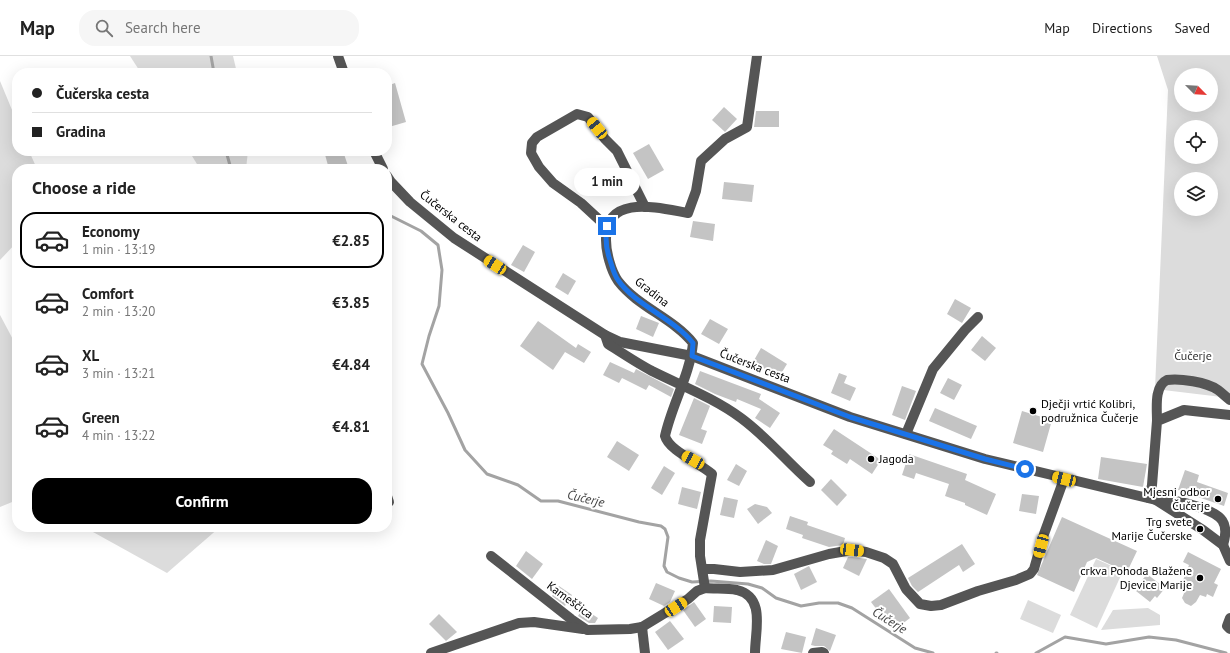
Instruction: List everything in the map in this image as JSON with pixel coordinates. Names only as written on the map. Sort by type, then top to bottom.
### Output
[{"type":"street","points":[[338,56],[342,68]]},
{"type":"street","points":[[646,207],[617,151],[588,118],[578,114],[537,136],[532,143],[531,153],[539,167],[553,183],[581,203],[607,226],[613,214],[633,206],[646,207],[659,208],[688,213],[696,191],[701,161],[725,139],[747,127],[757,56]]},
{"type":"street","name":"Čučerska cesta","points":[[392,183],[410,202],[454,238],[605,335],[620,342],[692,356],[850,417],[985,459],[1153,499]]},
{"type":"street","name":"Gradina","points":[[607,226],[606,250],[617,280],[632,295],[685,333],[693,343],[692,356]]},
{"type":"street","points":[[906,434],[934,369],[965,330],[978,317]]},
{"type":"street","points":[[605,335],[608,344],[651,370],[718,404],[757,430],[791,466],[810,482]]},
{"type":"street","points":[[692,356],[681,384],[665,436],[670,445],[681,454],[704,466],[712,474],[700,540],[700,556],[704,580]]},
{"type":"street","points":[[1153,499],[1159,386],[1167,380],[1197,382],[1217,389],[1230,400]]},
{"type":"street","points":[[1157,421],[1184,410],[1230,415]]},
{"type":"street","points":[[704,580],[714,569],[740,572],[773,570],[830,554],[852,550],[866,552],[884,558],[893,564],[906,589],[920,604],[931,606],[941,605],[1030,574],[1034,569],[1044,534],[1064,479]]},
{"type":"street","points":[[1153,499],[1176,501],[1194,505],[1217,513],[1229,523],[1229,534],[1223,545]]},
{"type":"street","points":[[1153,499],[1203,530],[1223,545],[1230,561]]},
{"type":"street","name":"Kameščica","points":[[491,556],[587,630],[642,627],[688,599],[704,580]]},
{"type":"street","points":[[704,580],[737,590],[750,597],[757,610],[755,653]]},
{"type":"street","points":[[1230,618],[1227,626],[1230,629]]},
{"type":"street","points":[[431,653],[519,623],[534,622],[587,630]]},
{"type":"street","points":[[642,627],[645,653]]},
{"type":"street","points":[[597,636],[611,637],[619,635],[627,629]]},
{"type":"street","points":[[813,653],[824,653]]},
{"type":"green space","points":[[130,56],[233,56],[236,68],[138,68]]},
{"type":"green space","name":"Čučerje","points":[[1157,56],[1230,56],[1230,398],[1155,389],[1168,90]]},
{"type":"green space","points":[[0,81],[12,110],[12,156],[31,156],[35,164],[12,164],[12,247],[0,260]]},
{"type":"green space","points":[[192,156],[247,156],[247,164],[197,164]]},
{"type":"green space","points":[[0,315],[12,338],[12,502],[0,507]]},
{"type":"green space","points":[[93,532],[214,532],[167,573]]},
{"type":"green space","points":[[1096,559],[1123,571],[1097,628],[1070,615]]},
{"type":"green space","points":[[1028,600],[1061,615],[1053,633],[1020,619]]},
{"type":"green space","points":[[1148,608],[1160,615],[1160,625],[1101,630],[1113,610]]},
{"type":"building","points":[[395,83],[406,122],[392,126],[392,84]]},
{"type":"building","points":[[724,107],[737,119],[725,132],[712,120]]},
{"type":"building","points":[[756,111],[779,111],[779,127],[754,127]]},
{"type":"building","points":[[649,144],[664,170],[648,179],[633,153]]},
{"type":"building","points":[[325,156],[345,156],[347,164],[328,164]]},
{"type":"building","points":[[724,182],[754,185],[752,202],[722,199]]},
{"type":"building","points":[[693,221],[715,224],[713,241],[690,237]]},
{"type":"building","points":[[523,245],[535,252],[524,272],[511,265]]},
{"type":"building","points":[[563,273],[576,281],[568,295],[555,287]]},
{"type":"building","points":[[955,299],[971,308],[962,323],[947,314]]},
{"type":"building","points":[[641,316],[659,323],[653,337],[636,329]]},
{"type":"building","points":[[710,319],[728,329],[719,344],[701,334]]},
{"type":"building","points":[[538,321],[576,348],[578,344],[591,352],[584,363],[565,352],[553,370],[520,346]]},
{"type":"building","points":[[982,336],[996,348],[985,361],[971,350]]},
{"type":"building","points":[[761,348],[787,364],[779,377],[753,362]]},
{"type":"building","points":[[610,362],[634,373],[636,369],[674,389],[671,397],[649,385],[646,390],[622,378],[619,383],[603,375]]},
{"type":"building","points":[[700,371],[761,394],[759,399],[780,413],[770,428],[755,418],[761,409],[737,399],[736,402],[695,384]]},
{"type":"building","points":[[839,373],[847,376],[844,383],[856,388],[850,401],[831,393]]},
{"type":"building","points":[[948,378],[962,385],[954,400],[940,393]]},
{"type":"building","points":[[902,386],[916,391],[905,420],[892,415]]},
{"type":"building","points":[[694,398],[710,406],[701,429],[707,431],[702,444],[679,435]]},
{"type":"building","points":[[935,408],[977,426],[971,439],[929,421]]},
{"type":"building","points":[[1022,411],[1052,420],[1043,452],[1013,443]]},
{"type":"building","points":[[834,429],[881,460],[872,474],[850,459],[847,464],[831,454],[833,451],[823,445]]},
{"type":"building","points":[[617,441],[639,455],[629,471],[607,457]]},
{"type":"building","points":[[909,454],[967,474],[965,480],[996,494],[987,515],[965,505],[965,503],[945,496],[949,484],[916,473],[914,479],[902,475]]},
{"type":"building","points":[[1101,457],[1147,464],[1143,487],[1098,479]]},
{"type":"building","points":[[736,464],[747,471],[739,486],[727,480]]},
{"type":"building","points":[[664,466],[675,473],[662,495],[651,488]]},
{"type":"building","points":[[1185,470],[1199,475],[1197,482],[1228,493],[1224,506],[1178,490]]},
{"type":"building","points":[[831,479],[847,495],[837,506],[821,490]]},
{"type":"building","points":[[682,487],[701,492],[697,509],[678,504]]},
{"type":"building","points":[[1022,494],[1039,496],[1036,514],[1019,511]]},
{"type":"building","points":[[724,497],[738,500],[734,518],[720,515]]},
{"type":"building","points":[[755,504],[767,507],[772,513],[758,524],[747,509]]},
{"type":"building","points":[[790,516],[808,522],[807,525],[845,538],[843,545],[829,547],[802,538],[803,535],[786,529]]},
{"type":"building","points":[[1062,517],[1137,551],[1127,572],[1096,558],[1087,562],[1074,592],[1037,575]]},
{"type":"building","points":[[766,540],[778,546],[771,564],[764,564],[757,561]]},
{"type":"building","points":[[962,544],[975,564],[963,572],[959,565],[918,592],[912,586],[908,578]]},
{"type":"building","points":[[526,551],[543,564],[532,579],[516,566]]},
{"type":"building","name":"crkva Pohoda Blažene Djevice Marije","points":[[1188,552],[1221,569],[1214,583],[1218,585],[1213,597],[1207,594],[1206,597],[1200,595],[1196,602],[1191,606],[1185,603],[1182,598],[1187,586],[1182,583],[1189,565],[1183,562]]},
{"type":"building","points":[[848,557],[867,559],[859,576],[843,568]]},
{"type":"building","points":[[809,566],[817,582],[801,590],[794,574]]},
{"type":"building","points":[[1147,574],[1165,588],[1157,598],[1155,596],[1150,602],[1136,591],[1141,585],[1139,584]]},
{"type":"building","points":[[656,583],[675,591],[670,602],[664,606],[649,599]]},
{"type":"building","points":[[559,586],[572,595],[565,606],[552,596]]},
{"type":"building","points":[[889,589],[910,618],[893,631],[871,602]]},
{"type":"building","points":[[694,602],[706,619],[695,627],[683,610]]},
{"type":"building","points":[[714,606],[732,607],[731,623],[713,622]]},
{"type":"building","points":[[583,608],[598,618],[595,623],[589,623],[578,616]]},
{"type":"building","points":[[439,614],[457,632],[446,641],[429,624]]},
{"type":"building","points":[[670,621],[684,639],[668,650],[655,632]]},
{"type":"building","points":[[816,628],[836,635],[830,651],[824,646],[811,645]]},
{"type":"building","points":[[786,632],[806,637],[802,653],[781,649]]},
{"type":"waterway","name":"Čučerje","points":[[211,56],[213,68]]},
{"type":"waterway","name":"Čučerje","points":[[227,156],[230,164]]},
{"type":"waterway","name":"Čučerje","points":[[392,216],[421,231],[438,245],[442,270],[439,306],[422,364],[448,413],[465,450],[487,474],[518,485],[541,501],[558,501],[639,522],[661,526],[665,529],[668,537],[664,566],[667,572],[679,578],[692,582],[711,581],[748,584],[762,588],[776,598],[801,606],[819,603],[838,603],[852,608],[915,648],[933,653]]},
{"type":"waterway","name":"Čučerje","points":[[1036,653],[1065,637],[1106,644],[1149,637],[1176,640],[1226,653]]},
{"type":"place","name":"Dječji vrtić Kolibri, podružnica Čučerje","points":[[1033,411]]},
{"type":"place","name":"Jagoda","points":[[871,459]]},
{"type":"place","name":"Mjesni odbor Čučerje","points":[[1218,499]]},
{"type":"place","name":"Trg svete Marije Čučerske","points":[[1200,529]]},
{"type":"place","name":"crkva Pohoda Blažene Djevice Marije","points":[[1200,578]]},
{"type":"route","points":[[607,226],[606,250],[617,280],[632,295],[685,333],[693,343],[692,356],[750,377],[850,417],[985,459],[1025,469]]}]
